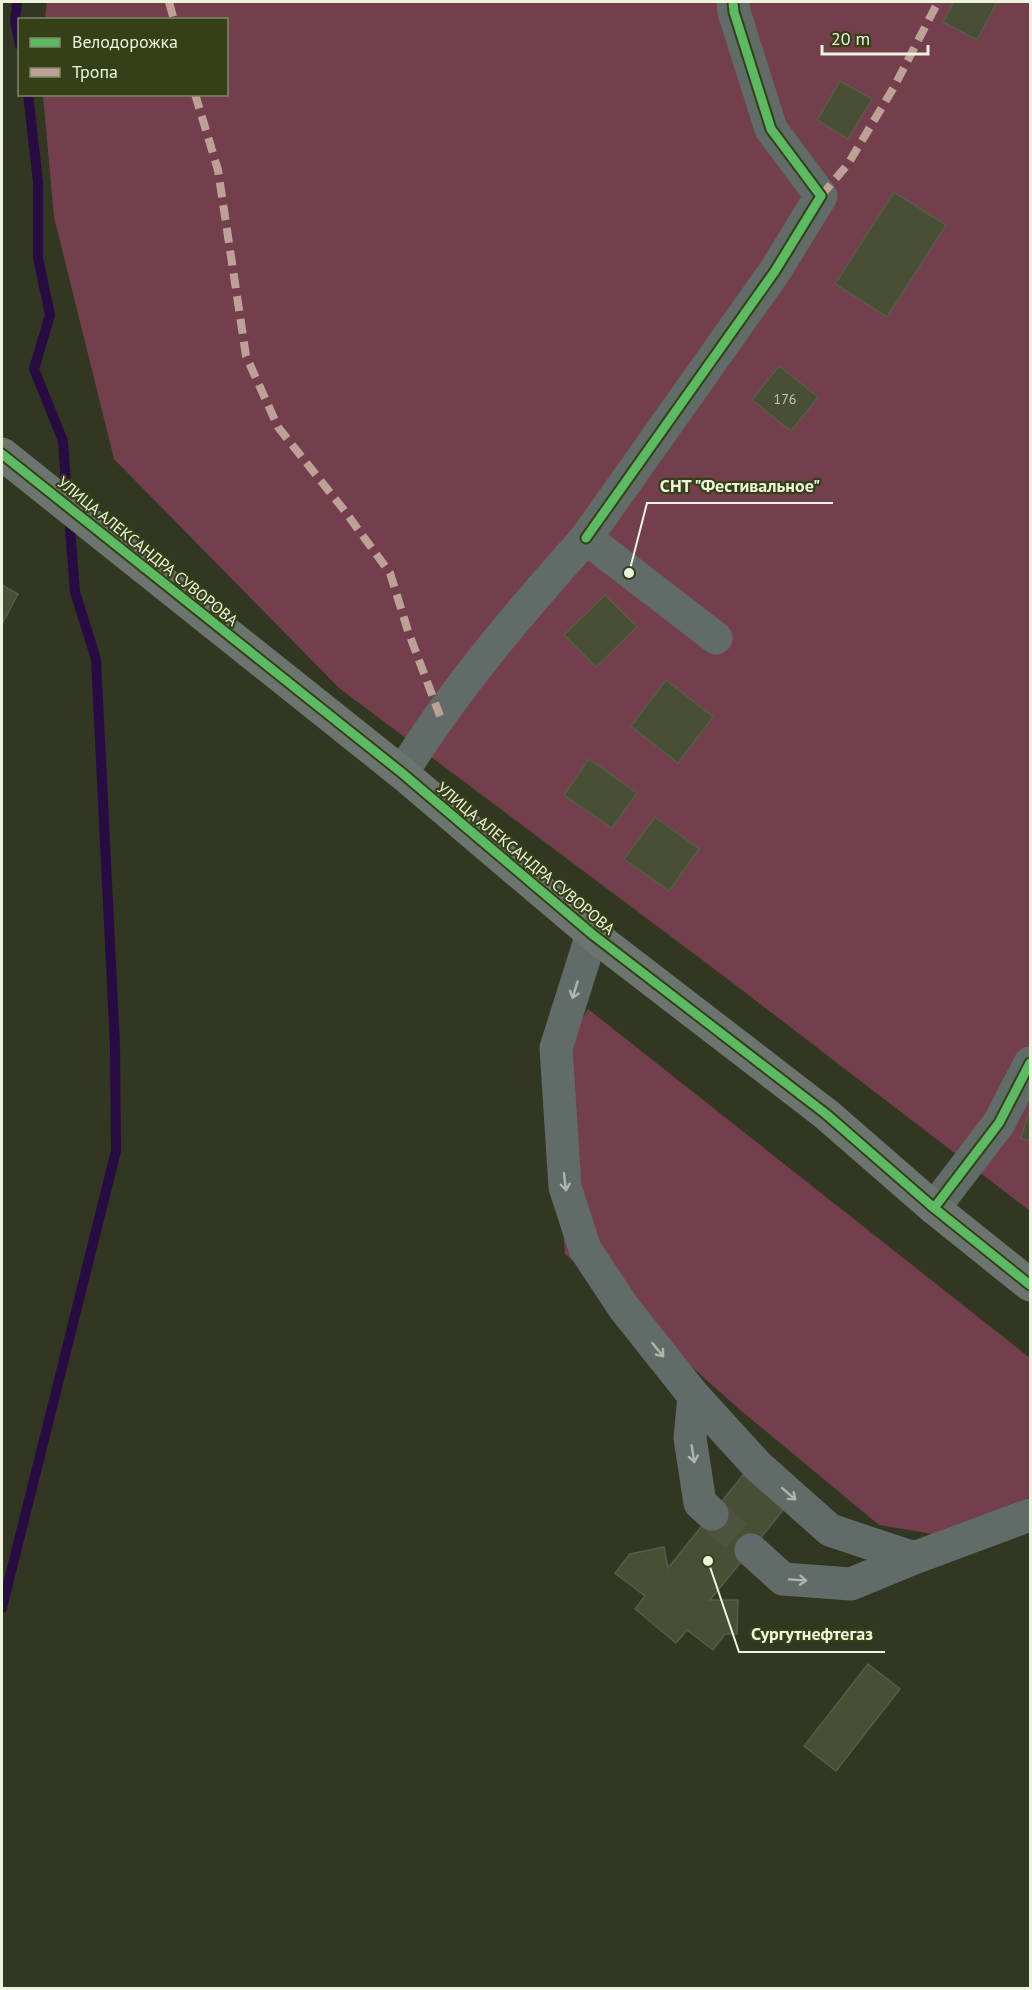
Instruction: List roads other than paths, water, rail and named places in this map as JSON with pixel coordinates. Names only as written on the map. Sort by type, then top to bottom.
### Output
[{"type":"main road","name":"УЛИЦА АЛЕКСАНДРА СУВОРОВА","points":[[2,454],[402,773],[592,934],[826,1114],[934,1208],[1030,1285]]},
{"type":"street","points":[[402,773],[449,702],[586,538],[775,271],[821,196],[771,129],[734,12],[733,2]]},
{"type":"street","points":[[586,538],[716,638]]},
{"type":"street","points":[[592,934],[556,1048],[565,1188],[585,1249],[624,1308],[694,1396],[757,1465],[830,1530],[914,1558]]},
{"type":"street","points":[[934,1208],[999,1123],[1030,1063]]},
{"type":"street","points":[[694,1396],[690,1438],[700,1503],[712,1514]]},
{"type":"street","points":[[751,1550],[783,1579],[851,1584],[1030,1515]]},
{"type":"waterway","points":[[17,2],[15,21],[18,35]]},
{"type":"waterway","points":[[28,96],[38,182],[38,258],[50,315],[34,369],[63,441],[67,498]]},
{"type":"waterway","points":[[2,1608],[116,1151],[115,1046],[96,659],[75,592],[69,516]]},
{"type":"tunnel","points":[[712,1514],[751,1550]]},
{"type":"place","name":"СНТ \"Фестивальное\"","points":[[629,573]]},
{"type":"place","name":"Сургутнефтегаз","points":[[708,1561]]}]
